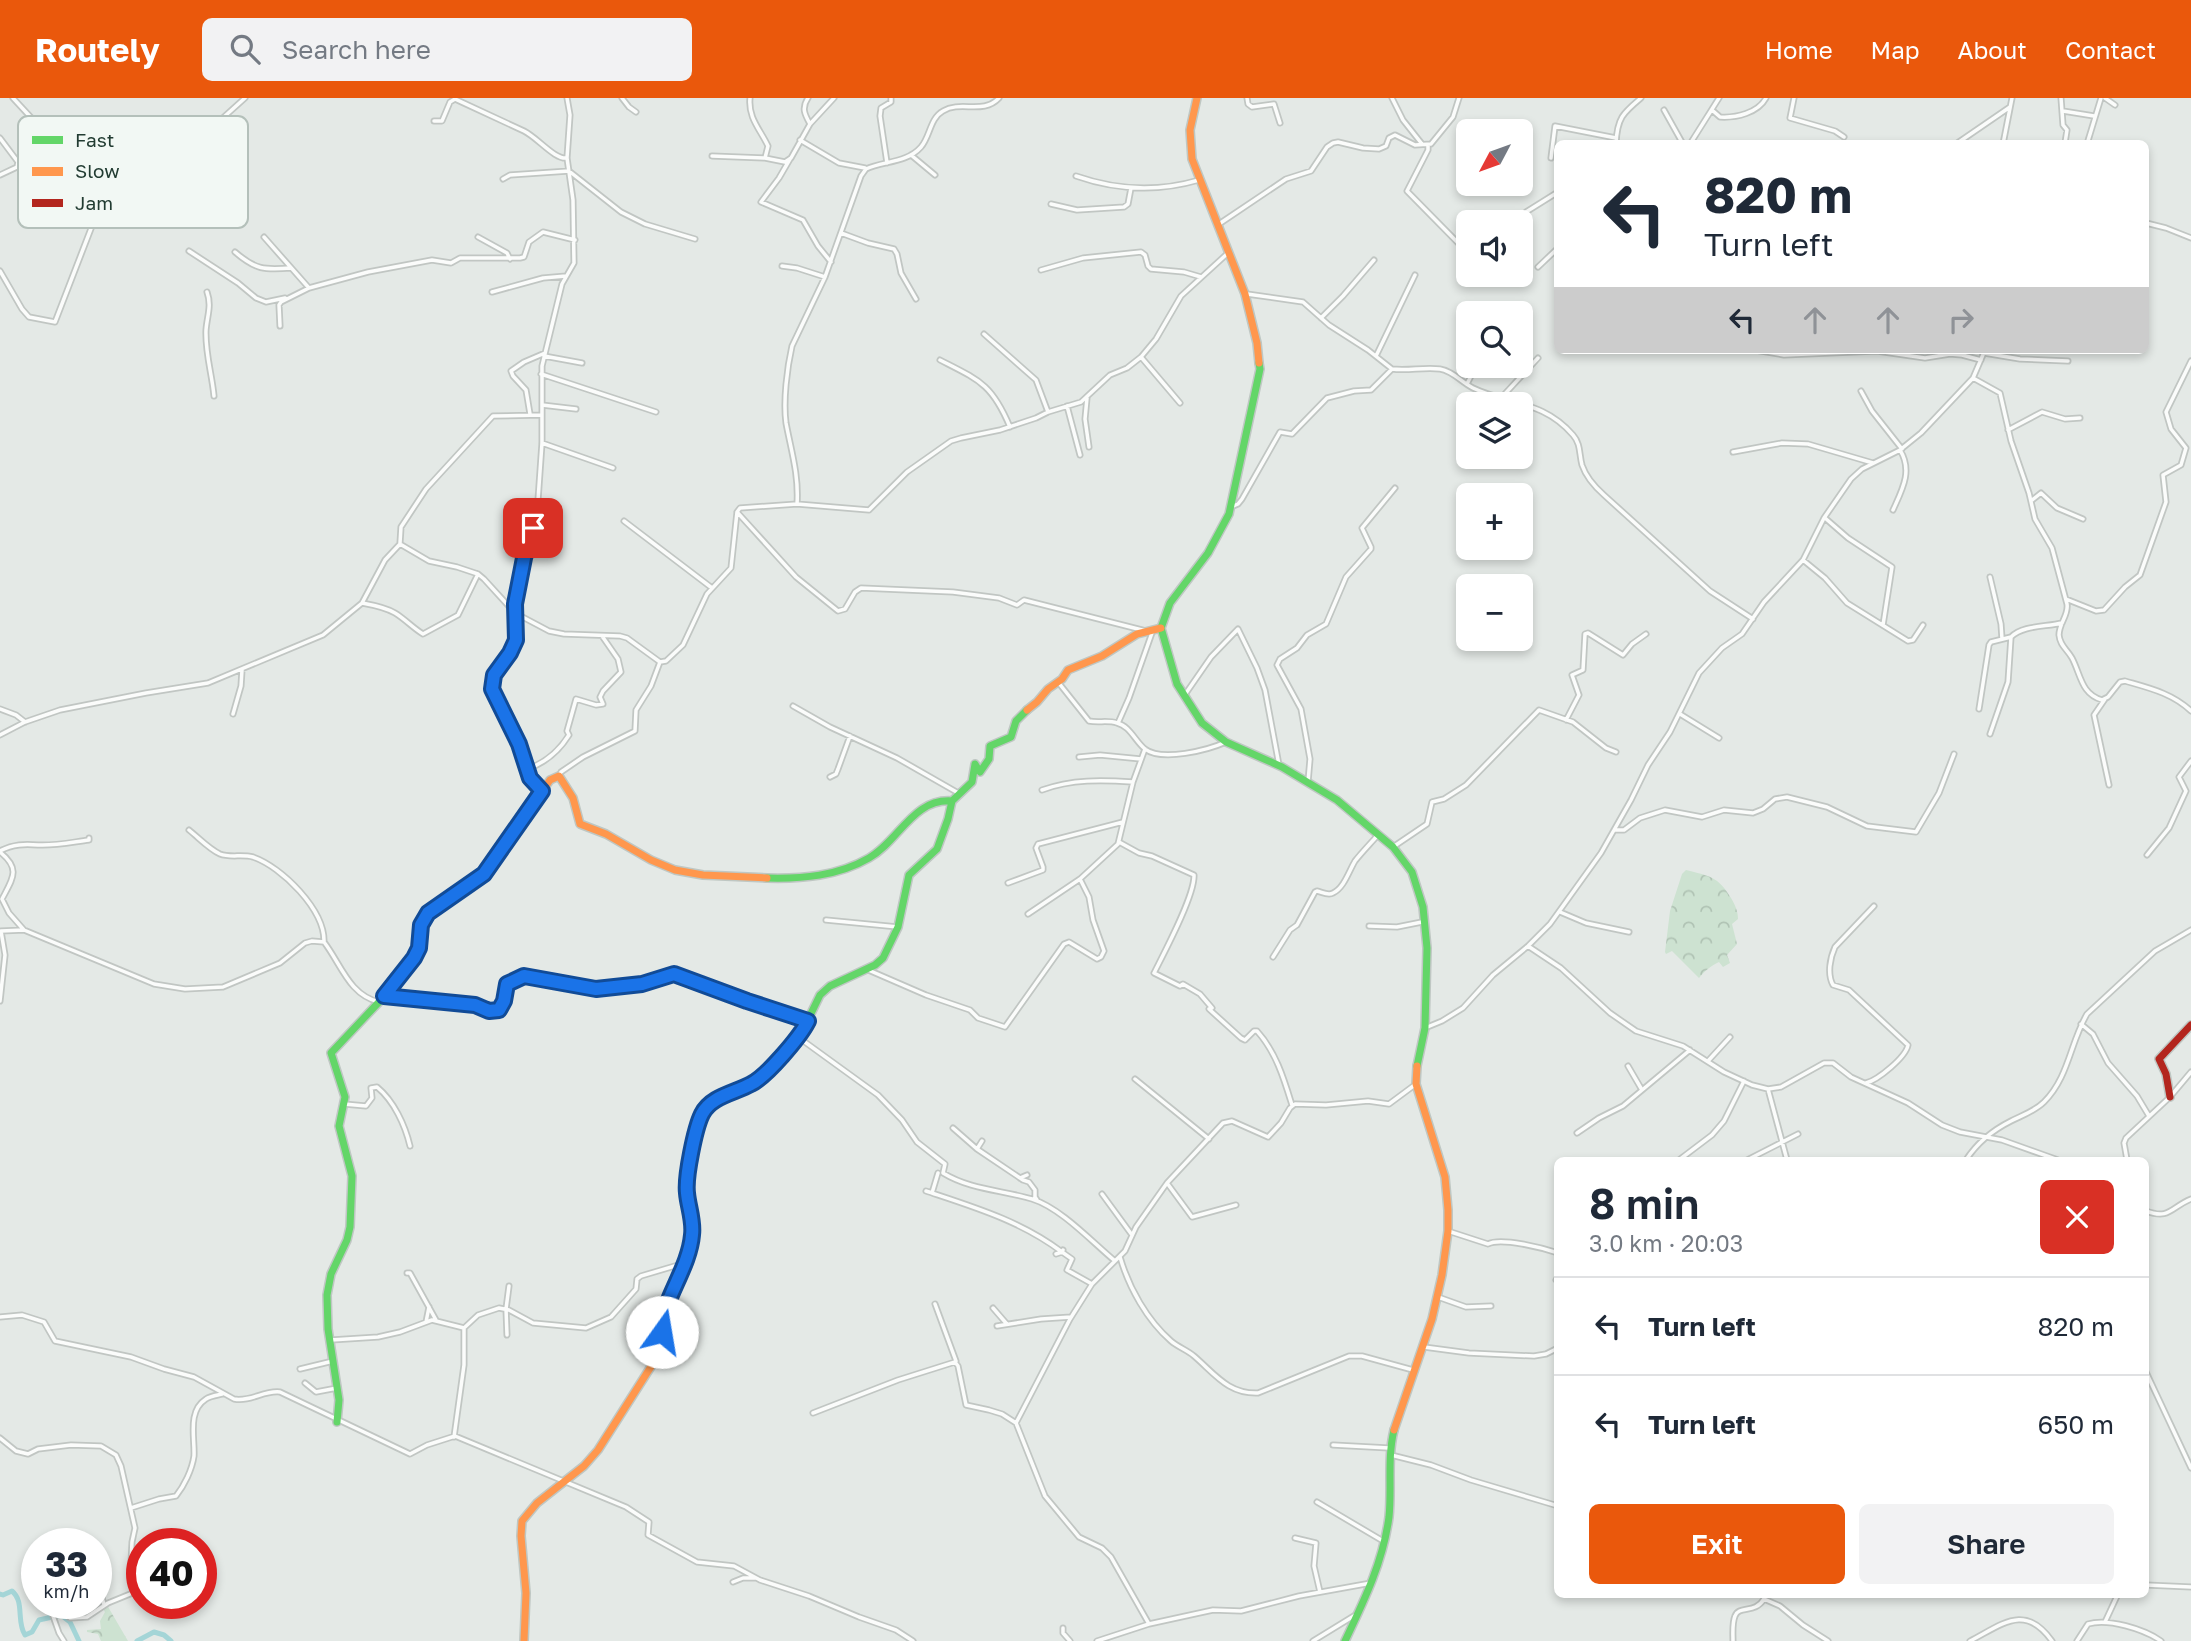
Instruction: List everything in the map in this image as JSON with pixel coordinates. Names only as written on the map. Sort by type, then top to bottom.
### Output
[{"type":"street","points":[[13,98],[30,116]]},
{"type":"street","points":[[226,116],[245,98]]},
{"type":"street","points":[[542,791],[530,778],[519,744],[492,689],[494,675],[516,640],[515,612],[521,573],[538,500],[542,443],[541,374],[561,289],[575,263],[573,200],[567,158],[570,115],[567,98]]},
{"type":"street","points":[[622,98],[636,112]]},
{"type":"street","points":[[750,98],[752,119],[768,146],[765,158]]},
{"type":"street","points":[[808,98],[804,113],[810,124]]},
{"type":"street","points":[[831,262],[803,220],[761,201],[779,178],[810,124],[834,98]]},
{"type":"street","points":[[887,163],[880,116],[881,108],[891,102],[891,98]]},
{"type":"street","points":[[800,141],[839,163],[866,169],[911,155],[921,147],[935,117],[943,110],[988,106],[999,98]]},
{"type":"street","points":[[1118,723],[1154,630],[1170,603],[1208,553],[1225,522],[1260,369],[1257,343],[1245,294],[1192,159],[1190,141],[1197,98]]},
{"type":"street","points":[[1247,98],[1252,107],[1274,104],[1280,123]]},
{"type":"street","points":[[1392,98],[1403,120],[1428,150],[1407,191],[1456,241]]},
{"type":"street","points":[[1218,225],[1286,179],[1311,170],[1327,147],[1334,143],[1354,148],[1378,149],[1386,146],[1389,138],[1395,135],[1415,145],[1426,145],[1434,141],[1451,121],[1459,98]]},
{"type":"street","points":[[1617,140],[1620,118],[1624,111],[1641,98]]},
{"type":"street","points":[[1693,140],[1719,98]]},
{"type":"street","points":[[1712,110],[1720,117],[1743,115],[1760,107],[1766,98]]},
{"type":"street","points":[[1794,98],[1790,118],[1835,131],[1844,137]]},
{"type":"street","points":[[2004,140],[2012,98]]},
{"type":"street","points":[[2061,98],[2063,125],[2067,130],[2065,140]]},
{"type":"street","points":[[2088,140],[2094,116],[2103,98],[2115,105]]},
{"type":"street","points":[[434,121],[442,121],[450,102],[455,99],[535,136],[557,157],[567,158]]},
{"type":"street","points":[[1962,140],[2010,107]]},
{"type":"street","points":[[1664,110],[1681,140]]},
{"type":"street","points":[[2063,111],[2094,116]]},
{"type":"street","points":[[1551,158],[1555,126],[1609,140]]},
{"type":"street","points":[[0,138],[18,162],[17,167],[0,175]]},
{"type":"street","points":[[911,155],[934,175]]},
{"type":"street","points":[[712,156],[765,158],[777,162],[785,162],[791,158]]},
{"type":"street","points":[[797,504],[794,458],[786,422],[788,361],[792,346],[825,277],[861,176],[866,169]]},
{"type":"street","points":[[503,179],[510,175],[569,172],[621,212],[645,223],[695,239]]},
{"type":"street","points":[[1076,176],[1101,184],[1131,188],[1172,186],[1199,180]]},
{"type":"street","points":[[1051,204],[1077,210],[1124,207],[1128,204],[1131,188]]},
{"type":"street","points":[[1529,210],[1554,194]]},
{"type":"street","points":[[2149,224],[2191,238]]},
{"type":"street","points":[[0,271],[29,317],[55,322],[91,228]]},
{"type":"street","points":[[189,251],[256,298],[266,302],[368,272],[432,260],[451,263],[460,258],[524,257],[529,242],[540,233],[546,232],[575,240]]},
{"type":"street","points":[[841,233],[894,249],[901,273],[916,299]]},
{"type":"street","points":[[264,237],[309,288]]},
{"type":"street","points":[[478,237],[507,253],[510,259]]},
{"type":"street","points":[[400,544],[429,561],[478,575],[515,612],[549,631],[620,636],[627,638],[660,662],[666,661],[683,645],[707,594],[731,568],[737,512],[740,508],[797,504],[871,509],[899,479],[944,446],[961,438],[1010,427],[1081,402],[1110,375],[1127,368],[1140,357],[1156,339],[1181,296],[1229,251]]},
{"type":"street","points":[[235,252],[257,268],[290,268]]},
{"type":"street","points":[[1041,271],[1083,258],[1140,252],[1145,254],[1151,268],[1201,277]]},
{"type":"street","points":[[1538,267],[1554,252]]},
{"type":"street","points":[[1321,318],[1374,260]]},
{"type":"street","points":[[782,266],[825,277]]},
{"type":"street","points":[[1376,356],[1415,275]]},
{"type":"street","points":[[492,292],[542,278],[566,276]]},
{"type":"street","points":[[207,292],[211,303],[206,330],[207,349],[214,396]]},
{"type":"street","points":[[1245,294],[1300,300],[1334,330],[1392,369],[1438,369],[1489,392]]},
{"type":"street","points":[[280,326],[279,305],[287,298]]},
{"type":"street","points":[[984,334],[1035,380],[1048,412]]},
{"type":"street","points":[[1778,354],[1801,354]]},
{"type":"street","points":[[1914,354],[1925,358],[1962,355],[1981,360]]},
{"type":"street","points":[[1425,1028],[1463,1008],[1493,975],[1528,946],[1560,912],[1601,853],[1648,765],[1680,714],[1699,673],[1722,648],[1742,634],[1764,602],[1803,560],[1824,518],[1851,479],[1863,469],[1901,449],[1928,426],[1973,378],[1983,354]]},
{"type":"street","points":[[1998,354],[2020,359],[2068,361]]},
{"type":"street","points":[[530,414],[526,390],[511,371],[524,362],[544,355],[582,363]]},
{"type":"street","points":[[1140,357],[1180,403]]},
{"type":"street","points":[[1507,392],[1538,358]]},
{"type":"street","points":[[940,360],[970,374],[989,390],[1002,405],[1010,427]]},
{"type":"street","points":[[2066,599],[2095,611],[2104,610],[2142,570],[2166,502],[2163,475],[2181,465],[2186,450],[2186,446],[2171,429],[2166,412],[2191,361]]},
{"type":"street","points":[[1230,508],[1238,504],[1282,431],[1292,434],[1327,398],[1375,388],[1392,369]]},
{"type":"street","points":[[541,374],[656,412]]},
{"type":"street","points":[[1467,384],[1470,378]]},
{"type":"street","points":[[1973,378],[2000,393],[2008,430],[2037,525],[2052,548],[2068,612],[2059,636],[2061,646],[2072,659],[2082,685],[2095,698],[2105,699]]},
{"type":"street","points":[[1861,391],[1872,411],[1901,449],[1908,473],[1893,510]]},
{"type":"street","points":[[1087,398],[1085,419],[1089,447]]},
{"type":"street","points":[[542,405],[576,409]]},
{"type":"street","points":[[1067,406],[1080,455]]},
{"type":"street","points":[[1533,407],[1568,430],[1577,440],[1583,466],[1604,495],[1710,591],[1753,619]]},
{"type":"street","points":[[2008,430],[2042,412],[2065,419],[2080,418]]},
{"type":"street","points":[[0,735],[25,722],[60,710],[208,683],[323,635],[362,603],[384,560],[400,544],[401,527],[426,489],[490,418],[496,415],[542,415]]},
{"type":"street","points":[[542,443],[613,468]]},
{"type":"street","points":[[1733,452],[1782,443],[1808,444],[1875,463]]},
{"type":"street","points":[[1308,782],[1310,759],[1300,704],[1277,665],[1297,648],[1307,635],[1326,624],[1346,577],[1371,549],[1362,528],[1395,488]]},
{"type":"street","points":[[2031,501],[2041,493],[2057,508],[2083,519]]},
{"type":"street","points":[[737,512],[791,572],[838,611],[845,610],[855,592],[861,588],[938,591],[999,598],[1017,605],[1024,600],[1154,630]]},
{"type":"street","points":[[1824,518],[1848,538],[1892,567],[1883,625]]},
{"type":"street","points":[[624,521],[712,588]]},
{"type":"street","points":[[528,544],[557,549]]},
{"type":"street","points":[[1803,560],[1825,578],[1847,603],[1908,641],[1913,640],[1923,625]]},
{"type":"street","points":[[362,603],[398,614],[413,629],[423,634],[458,615],[478,575]]},
{"type":"street","points":[[1990,577],[2002,639]]},
{"type":"street","points":[[1979,709],[1989,645],[2011,637],[2017,631],[2062,623]]},
{"type":"street","points":[[1184,698],[1211,657],[1238,629],[1265,690],[1279,765]]},
{"type":"street","points":[[524,1641],[526,1594],[522,1521],[537,1503],[584,1466],[598,1450],[659,1354],[666,1309],[693,1233],[686,1190],[687,1174],[702,1114],[713,1102],[734,1090],[753,1084],[798,1037],[820,995],[836,982],[875,965],[883,958],[898,927],[909,875],[937,849],[952,801],[972,782],[975,764],[980,772],[989,759],[990,746],[1011,737],[1011,728],[1020,715],[1067,676],[1068,670],[1101,656],[1128,639],[1154,630]]},
{"type":"street","points":[[1154,630],[1184,698],[1202,723],[1226,742],[1279,765],[1337,800],[1379,834],[1412,872],[1424,921],[1427,983],[1425,1028],[1416,1084],[1444,1174],[1448,1231],[1424,1347],[1397,1420],[1391,1452],[1391,1496],[1385,1542],[1372,1583],[1345,1641]]},
{"type":"street","points":[[1566,720],[1579,695],[1572,675],[1583,670],[1585,634],[1588,633],[1623,655],[1646,634]]},
{"type":"street","points":[[527,769],[536,766],[562,746],[569,735],[567,730],[576,699],[596,705],[603,704],[600,697],[603,691],[621,672],[618,659],[602,636]]},
{"type":"street","points":[[1990,734],[2008,682],[2011,637]]},
{"type":"street","points":[[337,1422],[337,1388],[328,1329],[327,1295],[331,1274],[347,1240],[351,1218],[352,1176],[339,1126],[345,1097],[331,1053],[381,999],[414,958],[419,948],[421,925],[428,913],[484,874],[550,780],[583,757],[635,731],[636,710],[651,686],[660,662]]},
{"type":"street","points":[[233,714],[242,686],[242,670]]},
{"type":"street","points":[[1058,682],[1090,722],[1118,723],[1129,730],[1145,749],[1168,754],[1191,753],[1226,742]]},
{"type":"street","points":[[2109,785],[2094,715],[2120,682],[2168,694],[2191,711]]},
{"type":"street","points":[[793,706],[830,727],[897,758],[960,794]]},
{"type":"street","points":[[0,709],[25,722]]},
{"type":"street","points":[[1393,847],[1426,824],[1432,802],[1462,789],[1517,735],[1536,711],[1542,710],[1566,720],[1616,752]]},
{"type":"street","points":[[1680,714],[1719,738]]},
{"type":"street","points":[[830,777],[838,769],[849,736]]},
{"type":"street","points":[[1027,914],[1080,879],[1119,842],[1133,782],[1145,749]]},
{"type":"street","points":[[1614,830],[1624,830],[1640,818],[1665,810],[1702,817],[1724,810],[1753,813],[1775,799],[1787,797],[1827,807],[1867,826],[1916,832],[1939,793],[1954,754]]},
{"type":"street","points":[[1079,757],[1100,755],[1141,759]]},
{"type":"street","points":[[2147,855],[2169,828],[2186,791],[2179,777],[2191,761]]},
{"type":"street","points":[[559,776],[577,804],[580,824],[609,836],[667,868],[702,876],[798,878],[832,872],[872,856],[923,808],[940,801],[952,801]]},
{"type":"street","points":[[1042,790],[1080,781],[1133,782]]},
{"type":"street","points":[[1008,883],[1043,870],[1036,848],[1038,844],[1123,822]]},
{"type":"street","points":[[190,830],[220,854],[250,857],[270,865],[281,874],[316,910],[324,933],[324,942],[352,986],[368,999],[475,1005],[489,1011],[499,1010],[504,1001],[507,984],[524,976],[596,989],[642,984],[674,974],[808,1021]]},
{"type":"street","points":[[1273,957],[1290,930],[1297,925],[1315,892],[1335,892],[1363,851],[1379,834]]},
{"type":"street","points":[[24,930],[2,899],[14,873],[13,866],[0,852],[7,847],[27,843],[65,843],[89,838]]},
{"type":"street","points":[[1119,842],[1194,875],[1190,894],[1155,975],[1180,986],[1183,984],[1200,994],[1212,1008],[1209,1009],[1213,1014],[1241,1038],[1245,1040],[1257,1031],[1277,1062],[1292,1105]]},
{"type":"street","points":[[864,969],[970,1010],[978,1018],[1005,1027],[1064,944],[1069,942],[1097,958],[1103,954],[1089,897],[1080,879]]},
{"type":"street","points":[[1864,1084],[1876,1079],[1908,1048],[1904,1041],[1849,990],[1830,982],[1835,947],[1874,906]]},
{"type":"street","points":[[1560,912],[1586,923],[1629,932]]},
{"type":"street","points":[[826,920],[898,927]]},
{"type":"street","points":[[1369,926],[1396,928],[1424,921]]},
{"type":"street","points":[[0,1001],[5,955],[1,931],[24,930],[154,985],[185,989],[223,987],[280,963],[305,943],[324,942]]},
{"type":"street","points":[[1968,1157],[1987,1137],[2041,1105],[2054,1091],[2066,1070],[2081,1024],[2095,1006],[2155,951],[2191,930]]},
{"type":"street","points":[[1528,946],[1561,968],[1610,1013],[1636,1031],[1690,1050],[1724,1072],[1744,1081],[1768,1089],[1781,1087],[1829,1062],[1864,1084],[1908,1103],[1942,1125],[1960,1132],[2002,1140],[2050,1157]]},
{"type":"street","points":[[2081,1024],[2093,1034],[2108,1063],[2137,1096],[2149,1116]]},
{"type":"street","points":[[2170,1097],[2166,1074],[2159,1059],[2191,1025]]},
{"type":"street","points":[[798,1037],[892,1108],[917,1142],[945,1164],[943,1173],[976,1187],[1039,1202]]},
{"type":"street","points":[[1708,1061],[1730,1037]]},
{"type":"street","points":[[1577,1132],[1623,1106],[1690,1050]]},
{"type":"street","points":[[1628,1066],[1642,1090]]},
{"type":"street","points":[[2127,1157],[2125,1140],[2170,1097],[2191,1072]]},
{"type":"street","points":[[1135,1079],[1209,1139]]},
{"type":"street","points":[[1683,1157],[1712,1135],[1724,1121],[1744,1081]]},
{"type":"street","points":[[1292,1105],[1338,1105],[1368,1101],[1389,1104],[1416,1084]]},
{"type":"street","points":[[344,1104],[366,1106],[372,1098],[371,1088],[377,1087],[385,1093],[400,1118],[410,1146]]},
{"type":"street","points":[[1768,1089],[1786,1157]]},
{"type":"street","points":[[1016,1423],[1071,1317],[1092,1284],[1128,1247],[1132,1235],[1167,1183],[1223,1123],[1229,1120],[1268,1138],[1292,1105]]},
{"type":"street","points":[[953,1128],[977,1149],[1033,1185],[1035,1197],[1039,1202],[1066,1220],[1115,1261]]},
{"type":"street","points":[[1753,1157],[1798,1134]]},
{"type":"street","points":[[977,1149],[982,1141]]},
{"type":"street","points":[[932,1193],[938,1173]]},
{"type":"street","points":[[1020,1178],[1027,1175]]},
{"type":"street","points":[[1167,1183],[1192,1217],[1236,1205]]},
{"type":"street","points":[[926,1191],[1014,1222],[1063,1251],[1072,1259],[1067,1270],[1092,1284]]},
{"type":"street","points":[[1102,1194],[1132,1235]]},
{"type":"street","points":[[2149,1212],[2163,1214],[2172,1212],[2191,1199]]},
{"type":"street","points":[[1448,1231],[1488,1244],[1495,1240],[1554,1252]]},
{"type":"street","points":[[1056,1254],[1063,1251]]},
{"type":"street","points":[[1120,1257],[1132,1288],[1153,1322],[1174,1343],[1230,1388],[1245,1393],[1258,1393],[1349,1356],[1362,1356],[1402,1365],[1415,1371]]},
{"type":"street","points":[[464,1328],[494,1308],[506,1309],[533,1324],[586,1328],[611,1317],[636,1289],[637,1279],[641,1276],[678,1265],[683,1266]]},
{"type":"street","points":[[407,1273],[410,1273],[436,1321]]},
{"type":"street","points":[[508,1335],[506,1309],[509,1286]]},
{"type":"street","points":[[1436,1297],[1466,1307],[1491,1306]]},
{"type":"street","points":[[935,1304],[957,1363],[966,1405],[1002,1414],[1016,1423],[1045,1496],[1079,1537],[1101,1548],[1111,1557],[1149,1623]]},
{"type":"street","points":[[426,1322],[429,1305]]},
{"type":"street","points":[[993,1308],[1006,1323]]},
{"type":"street","points":[[0,1317],[22,1315],[44,1322],[55,1341],[131,1357],[164,1370],[194,1377],[222,1394],[241,1400],[270,1391],[279,1392],[337,1422],[410,1454],[454,1437],[626,1507],[649,1522],[648,1535],[697,1562],[734,1566],[757,1578],[896,1630],[913,1641]]},
{"type":"street","points":[[999,1315],[998,1324],[1071,1317]]},
{"type":"street","points":[[331,1340],[378,1337],[436,1321],[464,1328]]},
{"type":"street","points":[[454,1437],[464,1365],[464,1328]]},
{"type":"street","points":[[1424,1347],[1469,1353],[1534,1356],[1554,1350]]},
{"type":"street","points":[[300,1369],[317,1362],[333,1361]]},
{"type":"street","points":[[813,1413],[898,1380],[957,1363]]},
{"type":"street","points":[[2149,1378],[2191,1468]]},
{"type":"street","points":[[305,1383],[316,1392],[337,1388]]},
{"type":"street","points":[[311,1386],[317,1384]]},
{"type":"street","points":[[131,1508],[176,1496],[183,1487],[194,1459],[194,1420],[198,1408],[206,1399],[222,1394]]},
{"type":"street","points":[[0,1438],[16,1451],[28,1454],[38,1449],[71,1445],[101,1446],[116,1455],[135,1528]]},
{"type":"street","points":[[1334,1445],[1391,1452],[1554,1505]]},
{"type":"street","points":[[1317,1502],[1385,1542]]},
{"type":"street","points":[[1295,1538],[1316,1544],[1314,1566],[1320,1592]]},
{"type":"street","points":[[733,1582],[743,1578],[757,1578]]},
{"type":"street","points":[[1097,1641],[1149,1623],[1213,1610],[1241,1611],[1372,1583]]},
{"type":"street","points":[[2149,1585],[2191,1587]]},
{"type":"street","points":[[1733,1641],[1737,1613],[1757,1608],[1763,1598]]},
{"type":"street","points":[[1767,1598],[1828,1641]]},
{"type":"street","points":[[2105,1622],[2116,1598]]},
{"type":"street","points":[[1313,1641],[1358,1613]]},
{"type":"street","points":[[1970,1641],[2019,1618],[2037,1625],[2052,1641]]},
{"type":"street","points":[[55,1619],[64,1641]]},
{"type":"street","points":[[2077,1641],[2088,1624],[2105,1622],[2145,1631],[2161,1641]]},
{"type":"street","points":[[1063,1628],[1063,1633],[1070,1641]]},
{"type":"green space","points":[[1686,870],[1717,881],[1731,898],[1738,916],[1732,924],[1737,944],[1727,955],[1730,963],[1723,967],[1719,962],[1699,978],[1672,951],[1666,954],[1665,952],[1670,911],[1682,874]]},
{"type":"green space","points":[[112,1614],[128,1641],[101,1641],[98,1634],[87,1632],[101,1629],[100,1621],[112,1619]]},
{"type":"waterway","points":[[0,1594],[12,1591],[16,1595],[25,1635],[32,1632],[39,1620],[61,1615],[70,1622],[79,1641]]},
{"type":"waterway","points":[[137,1641],[154,1632],[171,1641]]},
{"type":"traffic: fast","points":[[1259,363],[1260,369],[1229,514],[1208,553],[1170,603],[1161,628],[1177,684],[1202,723],[1226,742],[1282,767],[1337,800],[1393,847],[1412,872],[1423,907],[1427,948],[1425,1028],[1417,1066]]},
{"type":"traffic: fast","points":[[665,1318],[693,1233],[686,1190],[687,1174],[702,1114],[713,1102],[734,1090],[753,1084],[802,1032],[820,995],[830,986],[875,965],[883,958],[898,927],[909,875],[937,849],[952,801],[972,782],[975,764],[980,772],[989,759],[990,746],[1011,737],[1016,721],[1027,710]]},
{"type":"traffic: fast","points":[[767,878],[793,878],[845,869],[880,851],[907,822],[927,806],[952,801]]},
{"type":"traffic: fast","points":[[337,1422],[339,1400],[328,1329],[327,1295],[331,1274],[350,1227],[352,1176],[339,1126],[345,1097],[331,1053],[379,1002],[414,958],[419,948],[421,925],[428,913],[484,874],[500,852]]},
{"type":"traffic: fast","points":[[1345,1641],[1372,1581],[1386,1534],[1394,1430]]},
{"type":"traffic: slow","points":[[1197,98],[1190,130],[1192,159],[1245,294],[1259,363]]},
{"type":"traffic: slow","points":[[1027,710],[1062,679],[1068,670],[1102,656],[1137,634],[1161,628]]},
{"type":"traffic: slow","points":[[500,852],[550,780],[559,776],[573,798],[580,824],[606,834],[651,860],[675,870],[703,875],[767,878]]},
{"type":"traffic: slow","points":[[1394,1430],[1432,1319],[1448,1231],[1445,1177],[1416,1084],[1417,1066]]},
{"type":"traffic: slow","points":[[524,1641],[526,1593],[522,1521],[537,1503],[584,1466],[598,1450],[659,1354],[665,1318]]},
{"type":"traffic: jam","points":[[2170,1097],[2166,1074],[2159,1059],[2191,1025]]},
{"type":"route","points":[[533,528],[515,604],[516,640],[494,675],[492,689],[519,744],[530,778],[542,791],[484,874],[428,913],[421,925],[419,948],[414,958],[384,996],[475,1005],[489,1011],[499,1010],[504,1001],[507,984],[524,976],[545,982],[596,989],[642,984],[674,974],[808,1021],[787,1050],[753,1084],[734,1090],[713,1102],[702,1114],[687,1174],[686,1190],[693,1233],[666,1309],[662,1332]]}]
